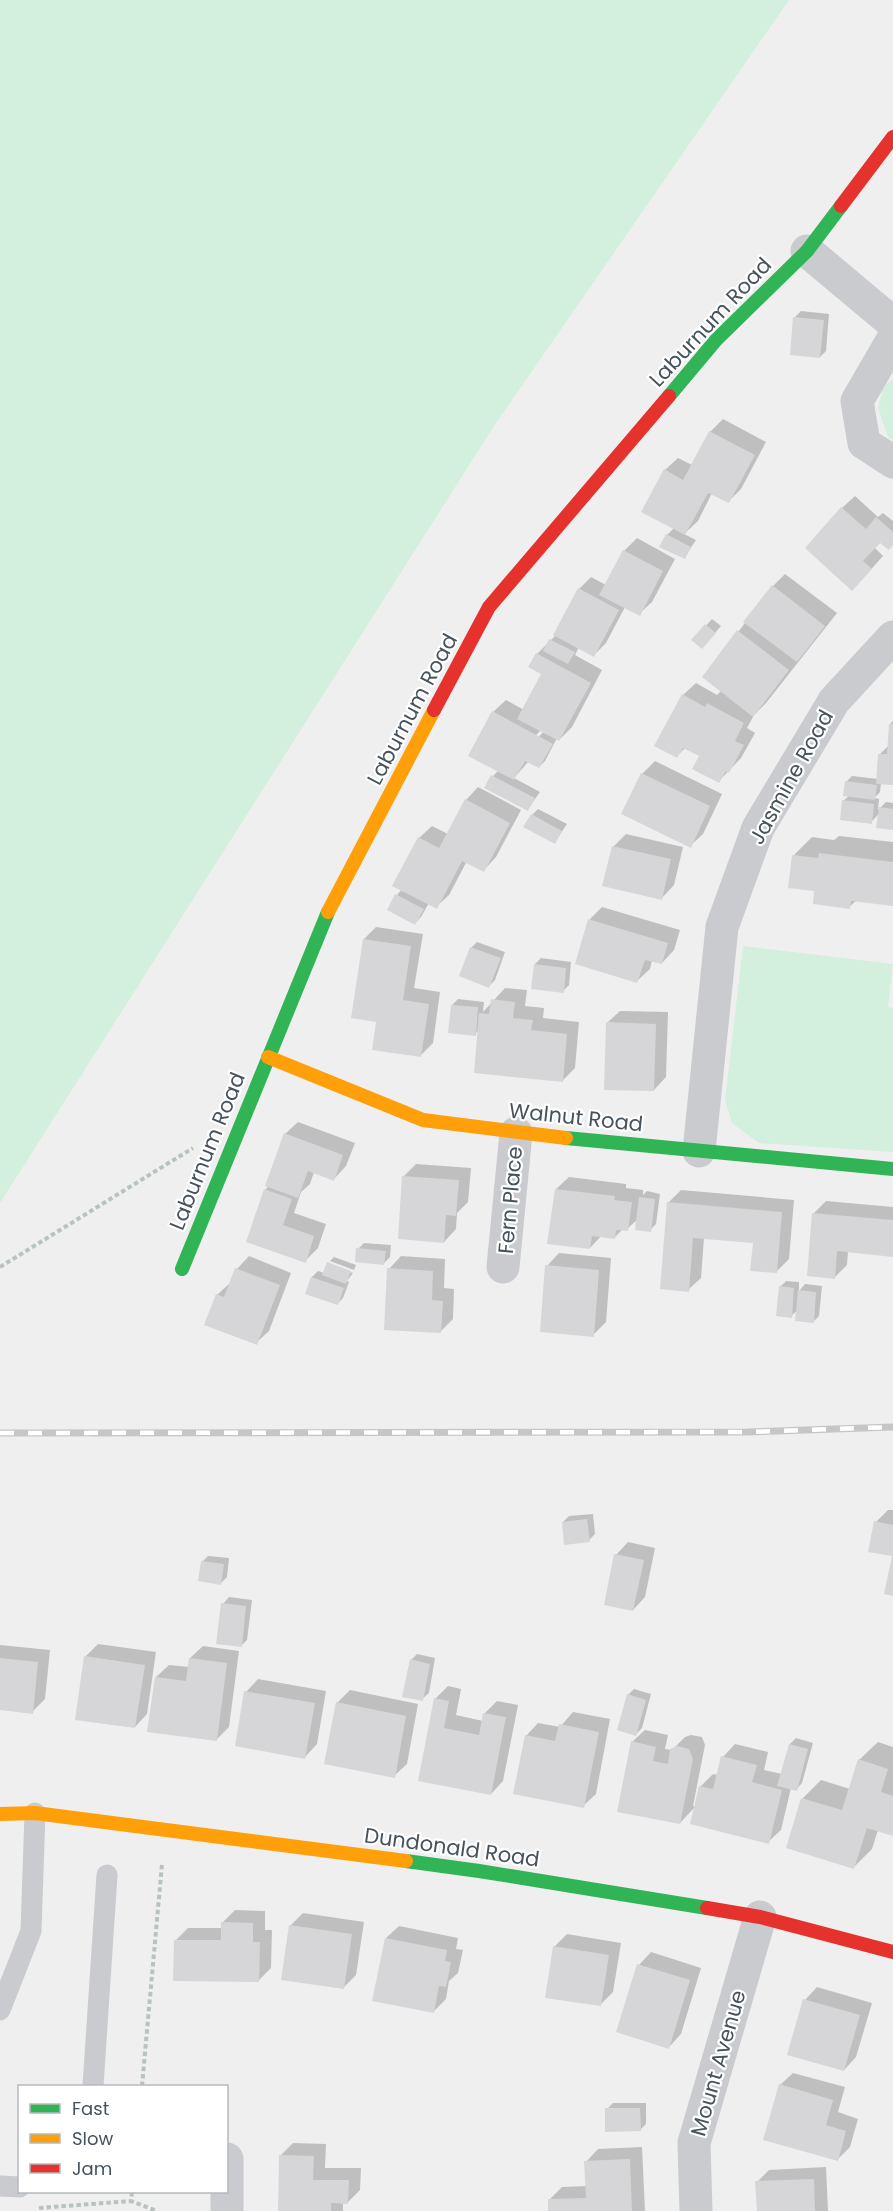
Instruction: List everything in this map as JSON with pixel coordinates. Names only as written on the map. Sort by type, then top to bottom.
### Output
[{"type":"street","name":"Laburnum Road","points":[[182,1269],[333,901],[489,607],[716,340],[807,250],[893,137]]},
{"type":"street","points":[[807,250],[893,323]]},
{"type":"street","points":[[893,339],[857,401],[864,443],[893,462]]},
{"type":"street","name":"Jasmine Road","points":[[699,1151],[722,927],[758,828],[834,701],[893,637]]},
{"type":"street","name":"Walnut Road","points":[[268,1057],[423,1120],[516,1133],[893,1169]]},
{"type":"street","name":"Fern Place","points":[[503,1267],[516,1133]]},
{"type":"street","name":"Dundonald Road","points":[[0,1814],[35,1813],[479,1871],[760,1917],[893,1952]]},
{"type":"street","name":"Mount Avenue","points":[[696,2211],[694,2143],[760,1917]]},
{"type":"street","points":[[227,2193],[227,2211]]},
{"type":"lane","points":[[0,2010],[31,1932],[35,1813]]},
{"type":"lane","points":[[93,2085],[107,1875]]},
{"type":"lane","points":[[0,2186],[18,2191]]},
{"type":"path","points":[[0,1267],[195,1147]]},
{"type":"path","points":[[142,2085],[165,1830]]},
{"type":"path","points":[[131,2201],[132,2193]]},
{"type":"path","points":[[27,2194],[35,2208],[131,2201],[157,2211]]},
{"type":"green space","points":[[0,0],[789,0],[494,426],[0,1203]]},
{"type":"green space","points":[[893,379],[893,440],[888,437],[878,408],[883,387]]},
{"type":"green space","points":[[743,946],[893,964],[888,1007],[893,1008],[893,1152],[759,1143],[732,1123],[725,1100]]},
{"type":"building","points":[[793,317],[824,320],[820,358],[790,355]]},
{"type":"building","points":[[709,431],[755,455],[729,503],[708,493],[685,535],[641,512],[664,469],[683,480]]},
{"type":"building","points":[[841,507],[866,529],[876,517],[893,532],[893,545],[889,550],[880,543],[863,561],[872,569],[852,591],[805,548]]},
{"type":"building","points":[[666,534],[691,547],[685,559],[659,547]]},
{"type":"building","points":[[623,550],[663,571],[640,616],[599,595]]},
{"type":"building","points":[[772,585],[825,626],[797,662],[743,622]]},
{"type":"building","points":[[578,588],[619,610],[594,657],[553,635]]},
{"type":"building","points":[[705,624],[716,633],[702,649],[691,640]]},
{"type":"building","points":[[737,630],[789,670],[753,717],[702,677]]},
{"type":"building","points":[[549,639],[575,652],[568,664],[543,651]]},
{"type":"building","points":[[536,653],[591,683],[559,741],[517,719],[541,674],[528,667]]},
{"type":"building","points":[[682,694],[705,707],[707,703],[744,723],[735,741],[744,745],[729,773],[726,771],[719,783],[692,769],[699,756],[683,748],[677,758],[654,746]]},
{"type":"building","points":[[492,711],[553,744],[539,768],[525,761],[514,780],[468,756]]},
{"type":"building","points":[[889,724],[893,724],[893,785],[876,784],[878,754],[887,754]]},
{"type":"building","points":[[641,773],[710,806],[691,848],[621,814]]},
{"type":"building","points":[[491,775],[535,798],[528,811],[484,788]]},
{"type":"building","points":[[845,781],[877,785],[875,800],[843,796]]},
{"type":"building","points":[[465,799],[510,823],[484,872],[462,861],[437,909],[392,886],[418,837],[439,848]]},
{"type":"building","points":[[842,800],[874,804],[872,824],[840,820]]},
{"type":"building","points":[[879,807],[893,809],[893,830],[876,828]]},
{"type":"building","points":[[531,814],[562,831],[555,844],[523,827]]},
{"type":"building","points":[[612,846],[671,859],[662,900],[602,886]]},
{"type":"building","points":[[819,853],[893,862],[893,906],[851,901],[850,909],[813,904],[814,891],[788,888],[792,855],[818,858]]},
{"type":"building","points":[[395,894],[424,909],[415,925],[387,910]]},
{"type":"building","points":[[588,919],[668,943],[662,964],[645,960],[637,983],[575,964]]},
{"type":"building","points":[[363,939],[411,946],[403,1000],[429,1004],[421,1057],[372,1050],[376,1022],[351,1018]]},
{"type":"building","points":[[470,947],[501,958],[489,988],[459,976]]},
{"type":"building","points":[[534,964],[566,968],[564,993],[531,989]]},
{"type":"building","points":[[491,999],[515,1002],[513,1018],[533,1020],[531,1030],[567,1034],[563,1082],[474,1073],[479,1013],[489,1014]]},
{"type":"building","points":[[451,1005],[478,1007],[476,1036],[448,1033]]},
{"type":"building","points":[[606,1022],[656,1024],[654,1091],[604,1090]]},
{"type":"building","points":[[284,1133],[343,1155],[334,1181],[308,1171],[298,1198],[265,1186]]},
{"type":"building","points":[[402,1176],[459,1180],[456,1216],[446,1215],[444,1243],[398,1239]]},
{"type":"building","points":[[264,1189],[292,1199],[283,1225],[314,1236],[306,1263],[246,1242]]},
{"type":"building","points":[[555,1189],[615,1196],[614,1200],[632,1202],[628,1231],[616,1230],[615,1239],[592,1236],[590,1249],[547,1244]]},
{"type":"building","points":[[639,1197],[655,1199],[651,1232],[635,1230]]},
{"type":"building","points":[[667,1202],[782,1212],[777,1273],[750,1271],[753,1243],[693,1238],[689,1292],[660,1289]]},
{"type":"building","points":[[812,1213],[893,1220],[893,1257],[837,1251],[835,1279],[807,1276]]},
{"type":"building","points":[[356,1248],[386,1251],[384,1265],[355,1262]]},
{"type":"building","points":[[327,1262],[351,1271],[346,1284],[322,1275]]},
{"type":"building","points":[[545,1265],[599,1270],[594,1337],[540,1332]]},
{"type":"building","points":[[235,1268],[280,1285],[257,1345],[204,1325],[216,1294],[224,1297]]},
{"type":"building","points":[[387,1268],[433,1271],[432,1300],[443,1301],[441,1333],[384,1330]]},
{"type":"building","points":[[311,1277],[344,1288],[338,1305],[305,1294]]},
{"type":"building","points":[[779,1286],[794,1288],[792,1318],[776,1316]]},
{"type":"building","points":[[798,1290],[816,1292],[814,1323],[795,1321]]},
{"type":"building","points":[[587,1519],[590,1542],[564,1545],[562,1522]]},
{"type":"building","points":[[874,1521],[893,1525],[893,1596],[884,1594],[892,1556],[868,1552]]},
{"type":"building","points":[[614,1554],[644,1560],[633,1611],[604,1605]]},
{"type":"building","points":[[201,1561],[224,1564],[221,1585],[198,1581]]},
{"type":"building","points":[[221,1603],[246,1606],[242,1647],[216,1644]]},
{"type":"building","points":[[84,1656],[145,1665],[135,1728],[75,1720]]},
{"type":"building","points":[[0,1658],[38,1662],[33,1714],[0,1710]]},
{"type":"building","points":[[189,1658],[227,1663],[217,1741],[147,1732],[155,1677],[186,1681]]},
{"type":"building","points":[[410,1659],[430,1664],[423,1701],[402,1697]]},
{"type":"building","points":[[244,1691],[315,1703],[305,1759],[235,1746]]},
{"type":"building","points":[[627,1694],[646,1700],[636,1736],[617,1730]]},
{"type":"building","points":[[434,1698],[449,1701],[444,1728],[479,1735],[483,1713],[506,1717],[491,1795],[418,1781]]},
{"type":"building","points":[[336,1702],[406,1716],[395,1778],[324,1764]]},
{"type":"building","points":[[559,1724],[599,1732],[584,1808],[513,1794],[525,1735],[555,1741]]},
{"type":"building","points":[[631,1741],[656,1747],[653,1761],[668,1764],[670,1749],[677,1746],[689,1749],[693,1759],[680,1824],[617,1812]]},
{"type":"building","points":[[789,1744],[808,1749],[797,1791],[777,1786]]},
{"type":"building","points":[[721,1756],[757,1765],[752,1782],[782,1790],[769,1844],[690,1824],[699,1786],[713,1789]]},
{"type":"building","points":[[858,1759],[888,1769],[881,1792],[893,1796],[893,1836],[867,1828],[854,1869],[786,1848],[801,1798],[842,1810]]},
{"type":"building","points":[[221,1922],[253,1923],[253,1942],[260,1942],[259,1982],[173,1981],[174,1940],[221,1940]]},
{"type":"building","points":[[289,1925],[352,1934],[344,1989],[281,1980]]},
{"type":"building","points":[[385,1938],[447,1950],[445,1961],[451,1962],[446,1987],[439,1986],[434,2013],[372,2001]]},
{"type":"building","points":[[553,1946],[609,1955],[601,2006],[545,1998]]},
{"type":"building","points":[[637,1964],[690,1980],[669,2049],[616,2032]]},
{"type":"building","points":[[803,1999],[860,2015],[844,2071],[787,2055]]},
{"type":"building","points":[[779,2084],[833,2100],[826,2125],[846,2131],[838,2161],[763,2140]]},
{"type":"building","points":[[605,2108],[640,2108],[641,2131],[605,2132]]},
{"type":"building","points":[[279,2155],[314,2156],[313,2180],[349,2180],[348,2204],[331,2203],[331,2211],[278,2211]]},
{"type":"building","points":[[630,2159],[632,2211],[548,2211],[548,2199],[586,2198],[584,2161]]},
{"type":"building","points":[[814,2179],[815,2211],[757,2211],[755,2181]]},
{"type":"railway","points":[[0,1433],[747,1432],[893,1427]]},
{"type":"traffic: fast","points":[[669,396],[716,340],[807,251],[841,206]]},
{"type":"traffic: fast","points":[[182,1269],[328,912]]},
{"type":"traffic: fast","points":[[566,1138],[893,1169]]},
{"type":"traffic: fast","points":[[406,1861],[707,1908]]},
{"type":"traffic: slow","points":[[328,912],[434,710]]},
{"type":"traffic: slow","points":[[268,1057],[423,1120],[566,1138]]},
{"type":"traffic: slow","points":[[0,1814],[35,1813],[406,1861]]},
{"type":"traffic: jam","points":[[841,206],[893,137]]},
{"type":"traffic: jam","points":[[434,710],[489,607],[669,396]]},
{"type":"traffic: jam","points":[[707,1908],[760,1917],[893,1952]]}]
